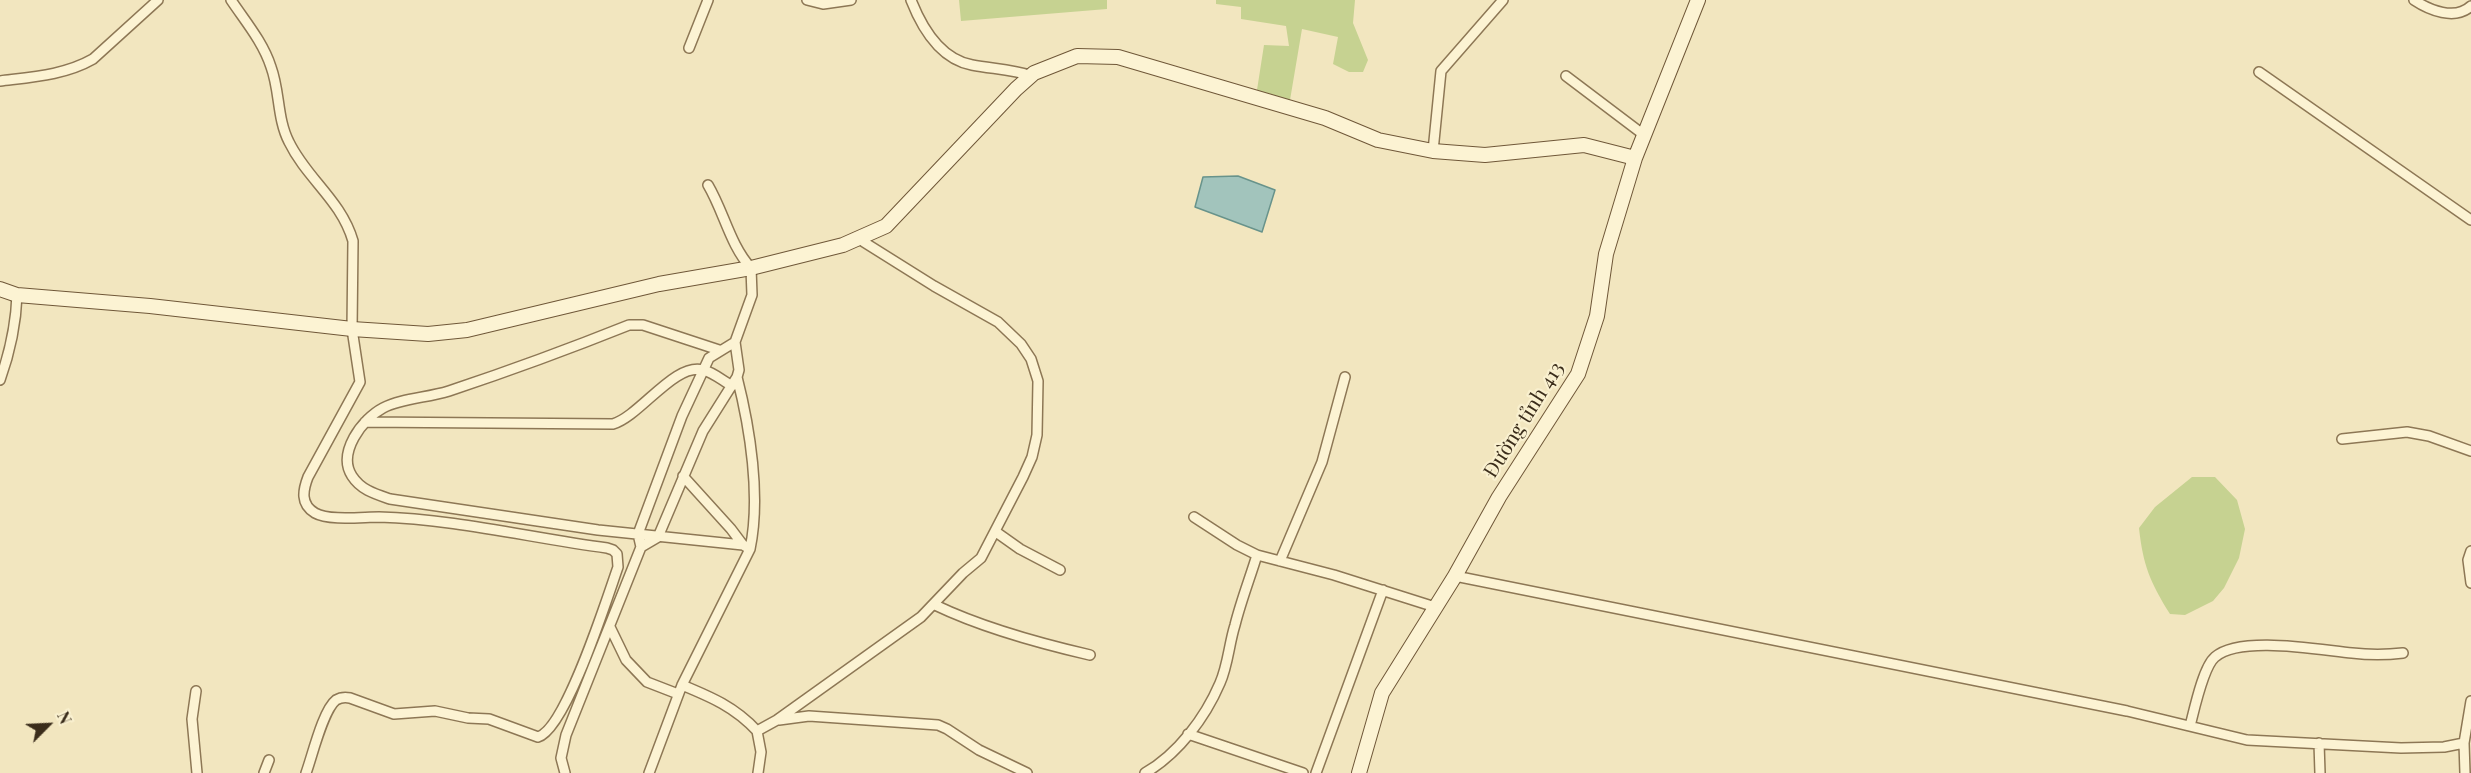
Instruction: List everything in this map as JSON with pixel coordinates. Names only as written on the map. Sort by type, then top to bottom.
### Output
[{"type":"street","points":[[0,81],[59,72],[83,65],[93,59],[158,0]]},
{"type":"street","points":[[231,0],[257,39],[272,68],[287,140],[302,164],[330,196],[350,230],[355,255],[352,329],[360,382],[303,489],[303,498],[313,512],[334,516],[414,520],[607,548],[617,554],[618,567],[574,685],[559,717],[544,735],[538,737],[489,719],[468,718],[435,711],[394,714],[343,697],[336,700],[328,711],[306,773]]},
{"type":"street","points":[[689,48],[708,0]]},
{"type":"street","points":[[807,0],[823,4],[851,0]]},
{"type":"street","points":[[911,0],[933,41],[948,56],[969,65],[1016,71],[1032,76]]},
{"type":"street","points":[[1433,151],[1441,71],[1503,0]]},
{"type":"street","points":[[2414,0],[2437,12],[2457,13],[2471,6]]},
{"type":"street","name":"Đường tỉnh 413","points":[[1359,773],[1382,693],[1455,576],[1499,497],[1578,374],[1598,316],[1606,254],[1635,158],[1694,1]]},
{"type":"street","points":[[0,289],[17,295],[150,306],[352,329],[428,334],[467,330],[659,284],[751,268],[859,239],[886,226],[1016,89],[1032,76],[1077,56],[1118,57],[1325,118],[1378,140],[1433,151],[1485,155],[1584,145],[1635,158]]},
{"type":"street","points":[[2259,72],[2471,220]]},
{"type":"street","points":[[1566,76],[1644,135]]},
{"type":"street","points":[[641,547],[657,537],[711,416],[740,370],[735,342],[752,295],[751,268],[739,255],[717,200],[708,185]]},
{"type":"street","points":[[757,731],[777,720],[906,629],[981,558],[1032,457],[1037,435],[1038,381],[1031,359],[1021,344],[998,322],[934,286],[859,239]]},
{"type":"street","points":[[0,380],[16,318],[17,295]]},
{"type":"street","points":[[718,350],[635,324],[466,386],[394,403],[380,409],[365,422],[355,435],[349,450],[348,463],[352,475],[370,493],[390,499],[657,537],[747,547]]},
{"type":"street","points":[[565,773],[561,758],[566,735],[641,547],[638,534],[682,416],[709,358],[718,350],[735,342]]},
{"type":"street","points":[[365,422],[613,424],[626,419],[670,382],[693,369],[704,370],[732,386]]},
{"type":"street","points":[[649,773],[680,690],[754,528],[750,441],[737,377]]},
{"type":"street","points":[[1280,561],[1322,462],[1345,377]]},
{"type":"street","points":[[2342,439],[2407,432],[2428,436],[2471,451]]},
{"type":"street","points":[[683,476],[747,547]]},
{"type":"street","points":[[1194,517],[1257,555],[1334,575],[1435,607]]},
{"type":"street","points":[[996,532],[1020,549],[1060,570]]},
{"type":"street","points":[[2471,550],[2468,560],[2471,583]]},
{"type":"street","points":[[1144,773],[1172,754],[1188,734],[1220,683],[1235,624],[1257,555]]},
{"type":"street","points":[[1455,576],[2127,711],[2247,740],[2401,748],[2444,747],[2464,743]]},
{"type":"street","points":[[1316,773],[1383,590]]},
{"type":"street","points":[[935,604],[987,625],[1090,655]]},
{"type":"street","points":[[610,627],[626,660],[647,682],[726,704],[743,716],[757,731],[761,752],[758,773]]},
{"type":"street","points":[[2190,726],[2200,687],[2211,662],[2223,652],[2269,645],[2379,655],[2403,653]]},
{"type":"street","points":[[196,691],[192,719],[197,773]]},
{"type":"street","points":[[2465,773],[2464,743],[2471,701]]},
{"type":"street","points":[[777,720],[809,716],[938,725],[953,732],[979,750],[1027,773]]},
{"type":"street","points":[[1188,734],[1303,773]]},
{"type":"street","points":[[2319,743],[2320,773]]},
{"type":"street","points":[[264,773],[269,760]]},
{"type":"green space","points":[[959,0],[1107,0],[1107,9],[961,21]]},
{"type":"green space","points":[[1216,0],[1355,0],[1353,23],[1368,60],[1363,72],[1349,72],[1333,64],[1338,37],[1302,29],[1290,100],[1257,90],[1264,45],[1289,46],[1286,26],[1241,19],[1241,7],[1216,4]]},
{"type":"green space","points":[[2192,477],[2215,477],[2237,500],[2245,529],[2239,558],[2224,588],[2213,601],[2185,615],[2170,614],[2148,573],[2139,528],[2155,507]]},
{"type":"water","points":[[1238,176],[1275,190],[1262,232],[1195,207],[1203,177]]}]
